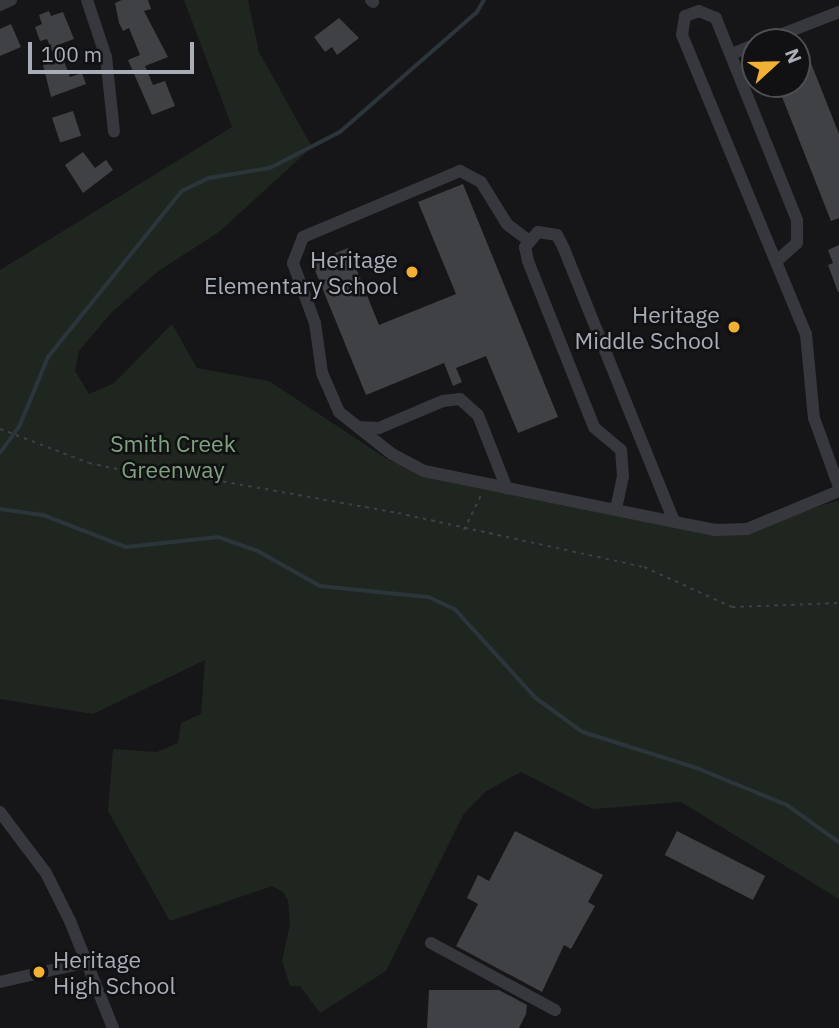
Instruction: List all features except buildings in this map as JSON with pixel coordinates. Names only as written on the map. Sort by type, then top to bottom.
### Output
[{"type":"street","points":[[0,5],[11,0]]},
{"type":"street","points":[[87,0],[106,57],[114,132]]},
{"type":"street","points":[[528,240],[507,224],[481,183],[460,171],[303,237],[293,254],[295,275],[315,323],[332,402],[354,427],[424,471],[715,530],[747,529],[839,489],[814,418],[806,334],[778,260],[682,35],[685,16],[699,11],[716,19],[797,220],[797,243],[778,260]]},
{"type":"street","points":[[798,28],[839,12]]},
{"type":"street","points":[[731,54],[741,50]]},
{"type":"street","points":[[528,240],[547,230],[557,235],[674,521]]},
{"type":"street","points":[[528,240],[528,261],[594,428],[621,450],[623,478],[616,509]]},
{"type":"street","points":[[354,427],[379,428],[443,401],[460,399],[478,415],[507,489]]},
{"type":"street","points":[[0,812],[46,873],[87,962],[113,1028]]},
{"type":"street","points":[[431,943],[555,1010]]},
{"type":"street","points":[[0,982],[87,962]]},
{"type":"path","points":[[0,429],[89,463],[126,471],[211,480],[398,513],[464,530],[644,567],[732,607],[839,603]]},
{"type":"path","points":[[464,530],[486,484]]},
{"type":"green space","name":"Smith Creek Greenway","points":[[184,0],[248,0],[259,52],[312,147],[219,232],[157,272],[111,313],[79,351],[75,371],[89,394],[114,383],[172,324],[197,368],[269,381],[390,461],[424,471],[747,529],[839,500],[839,899],[681,802],[593,809],[521,772],[486,791],[463,815],[386,971],[320,1013],[300,986],[290,986],[282,961],[290,924],[288,900],[283,892],[272,886],[170,921],[108,811],[113,749],[157,752],[178,743],[181,723],[201,714],[205,660],[93,714],[0,699],[0,270],[232,127]]},
{"type":"waterway","points":[[0,453],[20,425],[48,357],[182,191],[209,178],[270,168],[340,132],[477,12],[484,0]]},
{"type":"waterway","points":[[0,509],[43,515],[126,547],[218,537],[258,551],[320,586],[429,597],[455,609],[536,698],[583,732],[697,768],[787,805],[839,842]]},
{"type":"place","name":"Heritage Elementary School","points":[[412,272]]},
{"type":"place","name":"Heritage Middle School","points":[[734,327]]},
{"type":"place","name":"Heritage High School","points":[[39,972]]}]
